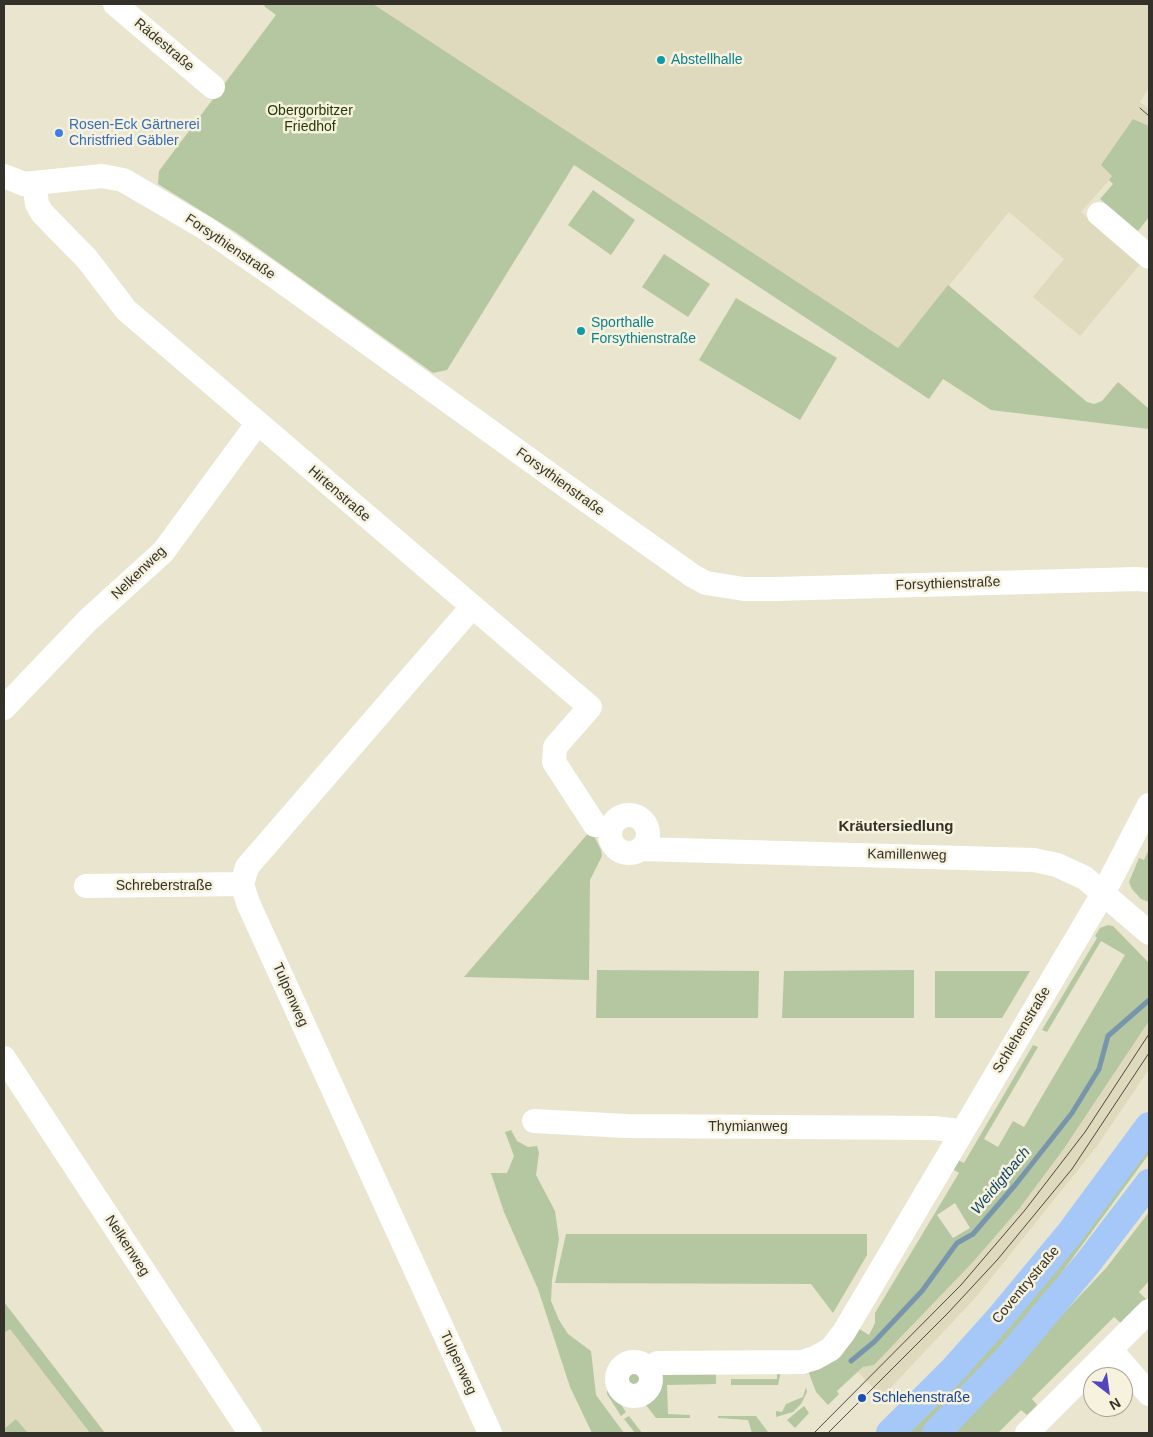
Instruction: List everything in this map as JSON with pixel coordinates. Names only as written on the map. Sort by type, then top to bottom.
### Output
[{"type":"main road","name":"Coventrystraße","points":[[890,1433],[952,1371],[1002,1316],[1070,1233],[1149,1126]]},
{"type":"main road","points":[[936,1433],[1009,1357],[1087,1264],[1149,1183]]},
{"type":"street","name":"Rädestraße","points":[[115,4],[213,87]]},
{"type":"street","points":[[4,176],[24,184],[34,184]]},
{"type":"street","name":"Forsythienstraße","points":[[34,184],[102,176],[123,180],[205,228],[692,576],[706,583],[744,589],[775,589],[1128,579],[1149,580]]},
{"type":"street","name":"Hirtenstraße","points":[[34,184],[37,204],[42,213],[87,259],[126,310],[590,708],[555,747],[554,762],[595,825]]},
{"type":"street","points":[[1099,214],[1149,257]]},
{"type":"street","name":"Nelkenweg","points":[[4,708],[82,626],[164,552],[257,424]]},
{"type":"street","points":[[242,884],[248,867],[472,607]]},
{"type":"street","name":"Schlehenstraße","points":[[648,1368],[658,1362],[802,1362],[815,1358],[831,1349],[844,1332],[1104,892],[1149,805]]},
{"type":"street","name":"Kamillenweg","points":[[641,850],[1011,858],[1057,865],[1085,878],[1104,892],[1149,933]]},
{"type":"street","name":"Schreberstraße","points":[[86,886],[242,884]]},
{"type":"street","name":"Tulpenweg","points":[[242,884],[252,911],[490,1433]]},
{"type":"street","name":"Nelkenweg","points":[[4,1058],[250,1433]]},
{"type":"street","name":"Thymianweg","points":[[534,1121],[626,1126],[933,1128],[952,1130],[960,1135]]},
{"type":"street","points":[[1027,1433],[1149,1311]]},
{"type":"street","points":[[1111,1350],[1149,1394]]},
{"type":"shaded area","points":[[372,4],[1149,4],[1149,88],[1140,102],[1149,109],[1149,126],[1133,119],[1113,176],[1081,212],[1141,263],[1080,336],[1033,297],[1064,259],[1009,212],[898,348]]},
{"type":"shaded area","points":[[1149,1021],[1149,1069],[1097,1146],[976,1297],[882,1397],[858,1372],[863,1367],[874,1365],[973,1262],[1019,1209],[1063,1150]]},
{"type":"shaded area","points":[[10,1328],[90,1433],[28,1433],[16,1419],[4,1429],[4,1333]]},
{"type":"green space","name":"Obergorbitzer Friedhof","points":[[266,4],[373,4],[898,348],[948,285],[1087,402],[1094,404],[1102,401],[1118,382],[1149,409],[1149,429],[991,410],[943,379],[929,399],[574,165],[447,370],[433,373],[237,233],[158,184],[159,171],[276,15],[264,6]]},
{"type":"green space","points":[[1133,119],[1149,126],[1149,217],[1138,231],[1100,199],[1113,184],[1109,180],[1112,176],[1101,165]]},
{"type":"green space","points":[[593,190],[635,220],[611,255],[568,225]]},
{"type":"green space","points":[[664,254],[710,284],[688,317],[642,287]]},
{"type":"green space","points":[[736,298],[837,358],[800,420],[699,360]]},
{"type":"green space","points":[[591,830],[602,856],[590,880],[589,980],[464,977]]},
{"type":"green space","points":[[1149,849],[1149,902],[1141,899],[1132,889],[1129,882],[1139,858],[1144,860]]},
{"type":"green space","points":[[1108,925],[1113,926],[1149,963],[1149,1021],[1063,1150],[1019,1209],[973,1262],[874,1365],[863,1367],[837,1391],[839,1394],[828,1405],[816,1392],[807,1368],[856,1327],[869,1335],[875,1323],[875,1313],[959,1173],[951,1168],[956,1159],[964,1163],[1033,1045],[1038,1047],[984,1139],[998,1147],[1013,1121],[1024,1127],[1125,955],[1101,941],[1047,1032],[1042,1030],[1097,938],[1095,936],[1100,928]],"holes":[[[955,1203],[970,1228],[953,1238],[937,1215]]]},
{"type":"green space","points":[[597,970],[759,971],[758,1018],[596,1018]]},
{"type":"green space","points":[[914,970],[914,1018],[782,1018],[784,971]]},
{"type":"green space","points":[[935,971],[1030,971],[1002,1018],[935,1018]]},
{"type":"green space","points":[[511,1130],[517,1141],[528,1147],[537,1146],[539,1153],[536,1175],[555,1211],[559,1239],[552,1280],[551,1301],[559,1320],[568,1334],[591,1351],[596,1395],[624,1433],[592,1433],[570,1387],[538,1289],[504,1212],[491,1173],[507,1173],[514,1156],[505,1132]]},
{"type":"green space","points":[[1149,1143],[1149,1154],[1027,1320],[923,1433],[907,1433]]},
{"type":"green space","points":[[1149,1212],[1149,1281],[1139,1292],[1148,1301],[1123,1325],[1114,1317],[1032,1399],[1037,1405],[1027,1415],[1021,1410],[998,1433],[951,1433],[1107,1267]]},
{"type":"green space","points":[[566,1234],[867,1234],[867,1255],[833,1313],[811,1284],[555,1283]]},
{"type":"green space","points":[[4,1302],[105,1433],[90,1433],[10,1329],[4,1333]]},
{"type":"green space","points":[[633,1368],[641,1371],[644,1379],[641,1387],[633,1390],[625,1387],[622,1379],[625,1371]]},
{"type":"green space","points":[[716,1368],[716,1384],[667,1385],[668,1414],[690,1415],[690,1418],[656,1418],[643,1401],[654,1390],[658,1374]]},
{"type":"green space","points":[[777,1368],[781,1371],[778,1385],[731,1385],[731,1379],[777,1379]]},
{"type":"green space","points":[[608,1378],[610,1389],[626,1412],[621,1416],[607,1394]]},
{"type":"green space","points":[[806,1387],[807,1392],[801,1404],[793,1412],[776,1417],[776,1411],[782,1412],[786,1404],[803,1397]]},
{"type":"green space","points":[[804,1406],[809,1413],[795,1428],[787,1420]]},
{"type":"green space","points":[[629,1416],[642,1433],[635,1433],[624,1419]]},
{"type":"green space","points":[[718,1416],[756,1416],[768,1432],[752,1433],[748,1420],[718,1418]]},
{"type":"green space","points":[[16,1419],[28,1433],[4,1433],[4,1429]]},
{"type":"waterway","name":"Weidigtbach","points":[[851,1361],[874,1342],[922,1291],[957,1243],[973,1234],[1016,1184],[1072,1113],[1099,1069],[1108,1036],[1148,1001]]},
{"type":"tram line","points":[[1140,108],[1149,116]]},
{"type":"tram line","points":[[814,1433],[961,1285],[1025,1210],[1085,1132],[1149,1034]]},
{"type":"tram line","points":[[828,1433],[948,1313],[998,1259],[1072,1169],[1149,1053]]},
{"type":"place","name":"Abstellhalle","points":[[661,60]]},
{"type":"place","name":"Rosen-Eck Gärtnerei Christfried Gäbler","points":[[59,133]]},
{"type":"place","name":"Sporthalle Forsythienstraße","points":[[581,331]]},
{"type":"place","name":"Schlehenstraße","points":[[862,1398]]},
{"type":"district","name":"Kräutersiedlung","points":[[896,827]]}]
